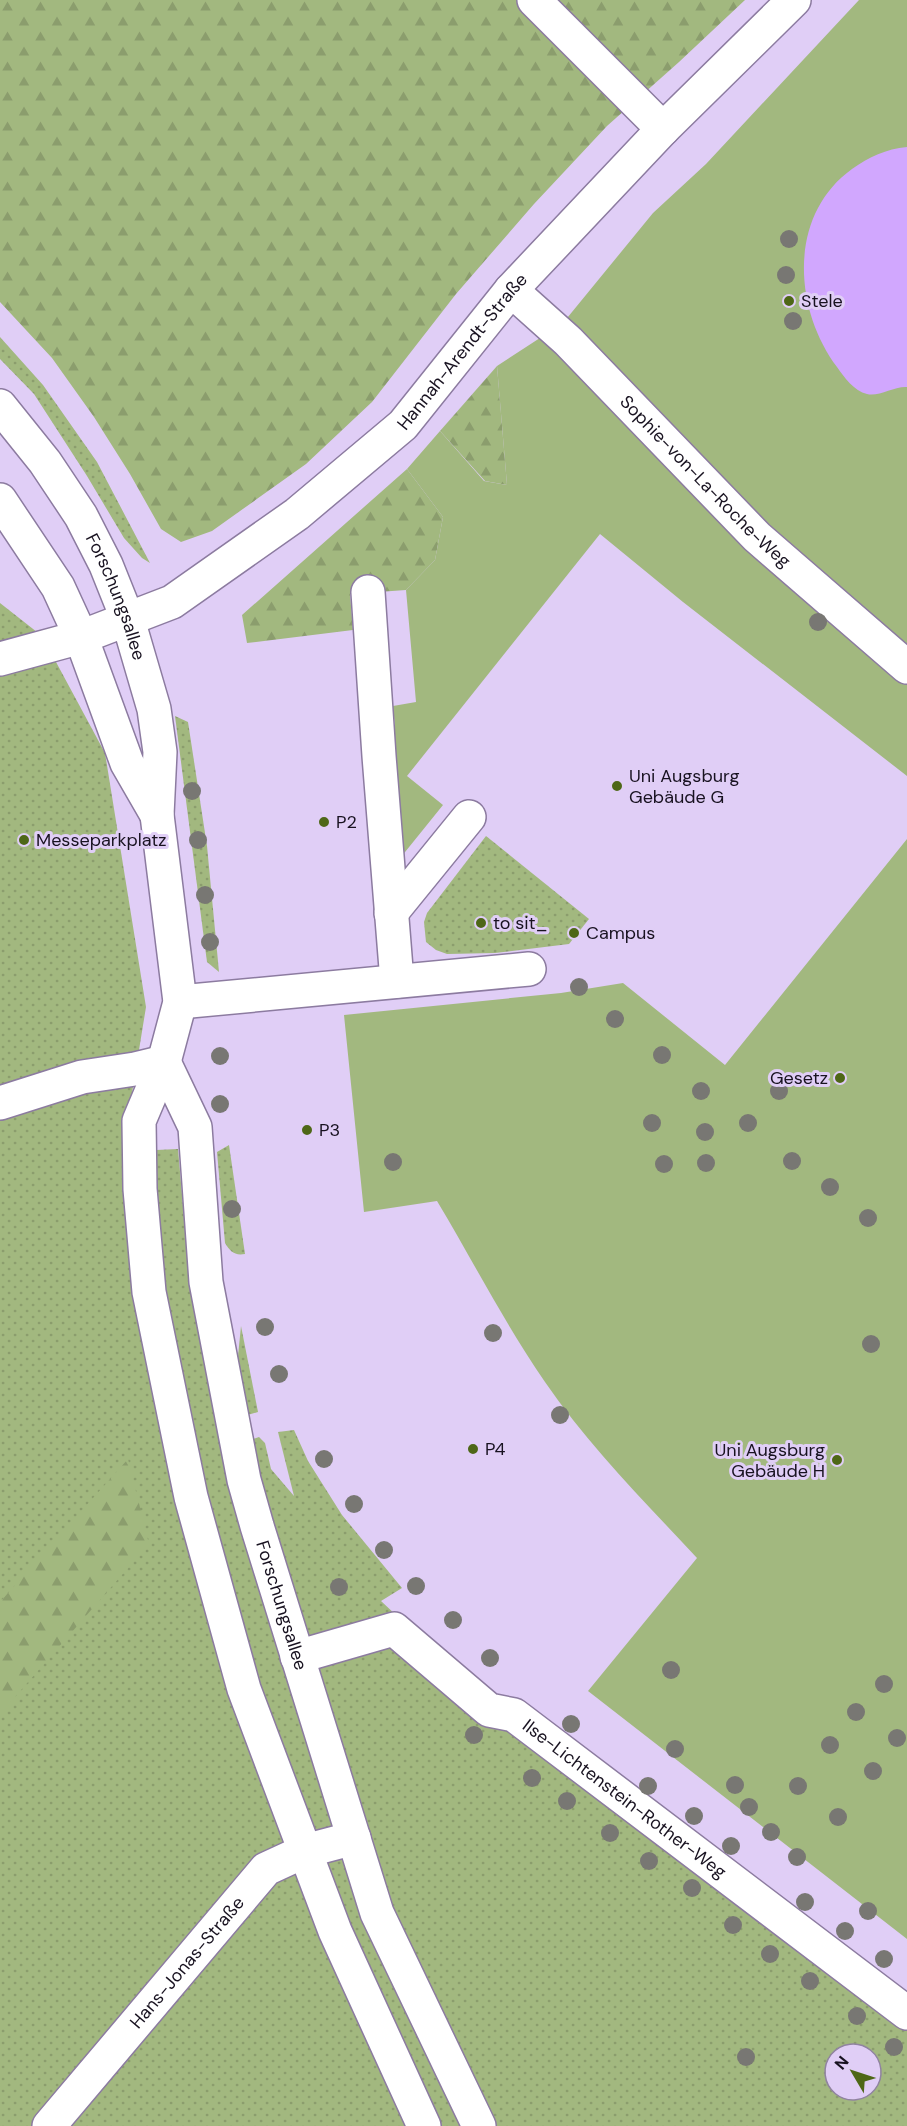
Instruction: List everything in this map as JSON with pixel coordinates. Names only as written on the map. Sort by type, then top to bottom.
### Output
[{"type":"street","points":[[534,0],[663,129]]},
{"type":"street","name":"Hannah-Arendt-Straße","points":[[0,659],[81,637],[172,602],[297,514],[403,425],[511,290],[663,129],[794,0]]},
{"type":"street","name":"Sophie-von-La-Roche-Weg","points":[[511,290],[568,340],[757,537],[907,667]]},
{"type":"street","name":"Forschungsallee","points":[[0,406],[45,462],[81,516],[106,565],[128,620],[156,720],[160,752],[157,815],[180,1002],[164,1062],[139,1121],[140,1189],[150,1292],[191,1497],[244,1689],[335,1931],[424,2126]]},
{"type":"street","name":"Forschungsallee","points":[[0,500],[58,587],[81,637],[127,763],[157,815]]},
{"type":"street","points":[[368,592],[397,981]]},
{"type":"street","points":[[391,913],[469,817]]},
{"type":"street","points":[[180,1002],[529,969]]},
{"type":"street","points":[[0,1103],[82,1077],[164,1062]]},
{"type":"street","name":"Forschungsallee","points":[[164,1062],[195,1127],[206,1282],[244,1480],[377,1913],[478,2126]]},
{"type":"street","name":"Ilse-Lichtenstein-Rother-Weg","points":[[297,1657],[394,1629],[489,1710],[514,1715],[907,2013]]},
{"type":"street","name":"Hans-Jonas-Straße","points":[[49,2126],[266,1869],[305,1851],[354,1838]]},
{"type":"green space","points":[[0,0],[745,0],[607,126],[534,204],[456,294],[372,402],[306,464],[212,531],[181,542],[161,529],[94,417],[52,358],[0,302]]},
{"type":"green space","points":[[859,0],[907,0],[907,776],[683,602],[600,534],[407,776],[443,805],[397,862],[389,763],[395,726],[393,706],[416,702],[406,590],[435,560],[443,517],[407,469],[440,431],[484,481],[507,485],[497,366],[563,323],[653,213],[706,164]]},
{"type":"green space","points":[[0,337],[43,385],[97,462],[150,563],[142,558],[124,538],[34,394],[0,359]]},
{"type":"green space","points":[[497,366],[507,485],[485,481],[440,431]]},
{"type":"green space","points":[[407,469],[443,517],[435,560],[406,590],[350,594],[353,630],[247,643],[242,615]]},
{"type":"green space","points":[[0,603],[42,636],[105,753],[146,1007],[125,1136],[155,1199],[156,1150],[178,1149],[189,1274],[250,1440],[259,1437],[265,1443],[271,1469],[294,1496],[278,1432],[294,1430],[308,1461],[342,1515],[402,1588],[381,1601],[444,1660],[907,2013],[907,2126],[0,2126]]},
{"type":"green space","points":[[175,716],[188,722],[207,846],[219,972],[207,962]]},
{"type":"green space","points":[[486,836],[589,919],[569,944],[495,953],[447,954],[436,950],[426,942],[424,922],[427,913]]},
{"type":"green space","points":[[907,839],[907,1939],[588,1691],[697,1558],[618,1473],[562,1406],[516,1338],[437,1201],[364,1212],[344,1015],[561,993],[623,983],[725,1065]]},
{"type":"green space","points":[[229,1145],[245,1254],[233,1252],[225,1243],[217,1152]]},
{"type":"green space","points":[[241,1326],[258,1412],[244,1416],[237,1366]]},
{"type":"green space","points":[[128,1459],[149,1544],[0,1714],[0,1602]]},
{"type":"shaded area","points":[[907,147],[907,387],[872,395],[862,392],[846,379],[822,343],[812,318],[806,291],[804,263],[808,236],[816,211],[831,188],[852,169],[865,161],[878,154]]},
{"type":"place","name":"Stele","points":[[789,301]]},
{"type":"place","name":"Uni Augsburg Gebäude G","points":[[617,786]]},
{"type":"place","name":"P2","points":[[324,822]]},
{"type":"place","name":"Messeparkplatz","points":[[24,840]]},
{"type":"place","name":"to sit_","points":[[481,923]]},
{"type":"place","name":"Campus","points":[[574,933]]},
{"type":"place","name":"Gesetz","points":[[840,1078]]},
{"type":"place","name":"P3","points":[[307,1130]]},
{"type":"place","name":"P4","points":[[473,1449]]},
{"type":"place","name":"Uni Augsburg Gebäude H","points":[[837,1460]]}]
